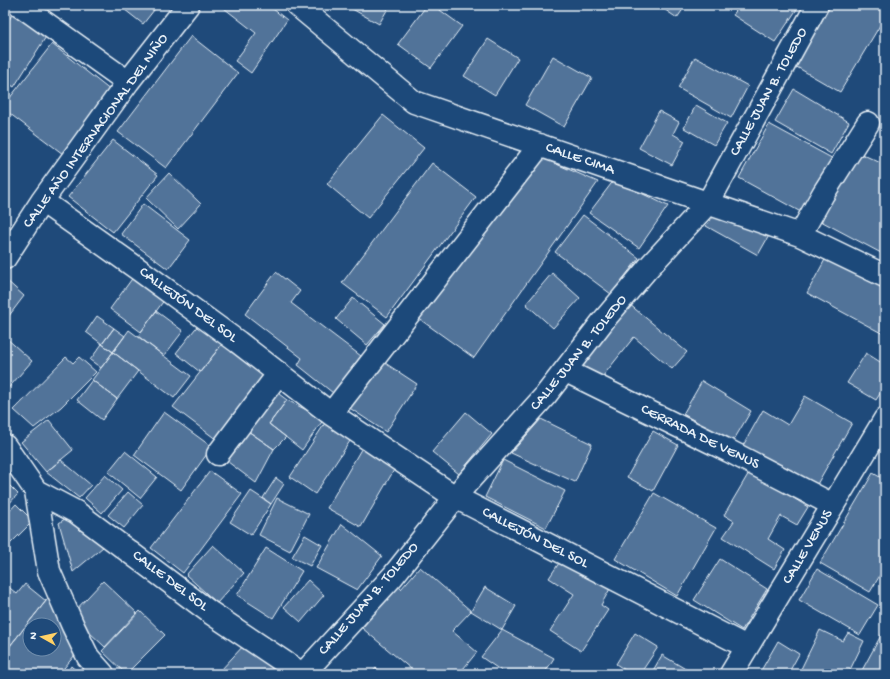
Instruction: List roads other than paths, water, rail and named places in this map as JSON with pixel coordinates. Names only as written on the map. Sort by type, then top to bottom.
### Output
[{"type":"street","points":[[20,5],[128,82]]},
{"type":"street","name":"CALLE AÑO INTERNACIONAL DEL NIÑO","points":[[5,258],[42,201],[128,82],[188,5]]},
{"type":"street","name":"CALLE CIMA","points":[[297,5],[414,102],[800,235],[885,276]]},
{"type":"street","name":"CALLE JUAN B. TOLEDO","points":[[303,674],[393,576],[455,497],[546,396],[608,315],[648,268],[708,203],[817,5]]},
{"type":"street","points":[[800,235],[823,194],[868,123]]},
{"type":"street","points":[[332,414],[540,145]]},
{"type":"street","name":"CALLEJÓN DEL SOL","points":[[42,201],[138,269],[332,414],[455,497],[748,647]]},
{"type":"street","name":"CERRADA DE VENUS","points":[[566,370],[834,505]]},
{"type":"street","points":[[218,454],[279,373]]},
{"type":"street","name":"CALLE VENUS","points":[[731,674],[885,419]]},
{"type":"street","points":[[5,446],[36,491],[49,571],[88,657],[103,674]]},
{"type":"street","name":"CALLE DEL SOL","points":[[36,491],[76,512],[211,613],[303,674]]}]
